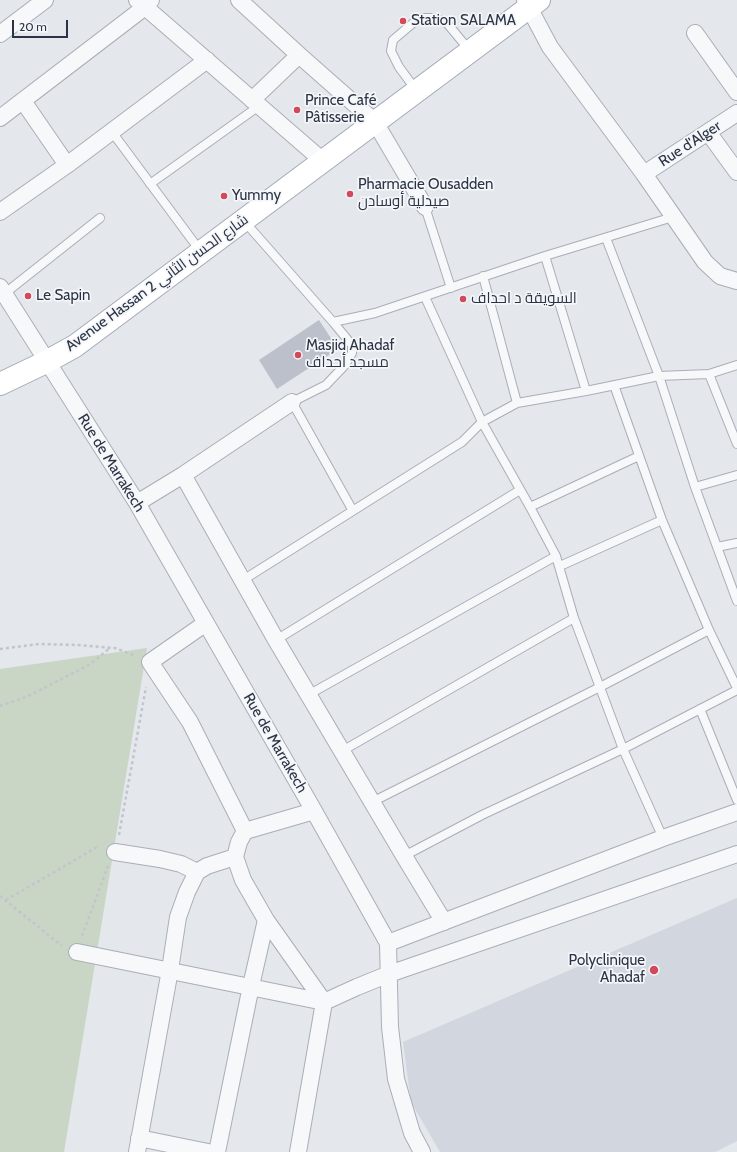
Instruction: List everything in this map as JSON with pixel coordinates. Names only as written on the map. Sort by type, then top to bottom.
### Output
[{"type":"main road","name":"Avenue Hassan 2 شارع الحسن الثاني","points":[[0,384],[75,346],[417,91],[531,2]]},
{"type":"street","points":[[0,34],[45,0]]},
{"type":"street","points":[[239,0],[375,122],[425,207]]},
{"type":"street","points":[[0,118],[145,2],[207,60],[324,161]]},
{"type":"street","points":[[531,2],[550,47],[644,174],[705,262],[720,276],[737,281]]},
{"type":"street","points":[[695,33],[737,92]]},
{"type":"street","points":[[256,103],[299,55]]},
{"type":"street","points":[[0,212],[112,132],[207,60]]},
{"type":"street","points":[[23,101],[67,165]]},
{"type":"street","name":"Rue d'Alger","points":[[644,174],[737,113]]},
{"type":"street","points":[[708,132],[737,172]]},
{"type":"street","name":"Rue de Marrakech","points":[[2,291],[137,503],[314,810],[388,943],[390,1027],[396,1078],[412,1133],[422,1152]]},
{"type":"street","points":[[137,503],[183,476],[292,402]]},
{"type":"street","points":[[183,476],[276,640],[444,922]]},
{"type":"street","points":[[206,623],[150,662],[190,722],[245,831]]},
{"type":"street","points":[[298,1152],[324,1002],[266,920],[242,880],[235,857],[239,842],[245,831],[314,810]]},
{"type":"street","points":[[388,943],[662,838],[737,812]]},
{"type":"street","points":[[114,845],[181,864],[197,872]]},
{"type":"street","points":[[77,952],[324,1002],[389,974],[737,854]]},
{"type":"street","points":[[208,1152],[138,1145],[170,970],[178,917],[187,892],[197,872],[207,866],[235,857]]},
{"type":"street","points":[[217,1152],[266,920]]},
{"type":"lane","points":[[417,91],[399,66],[391,50],[393,40],[419,18],[433,18],[446,22],[470,51]]},
{"type":"lane","points":[[150,184],[256,103]]},
{"type":"lane","points":[[112,132],[201,252]]},
{"type":"lane","points":[[425,207],[451,288]]},
{"type":"lane","points":[[333,322],[375,313],[545,256],[673,217]]},
{"type":"lane","points":[[2,291],[100,218]]},
{"type":"lane","points":[[243,220],[352,345],[352,353],[345,365],[326,385],[292,402],[353,511]]},
{"type":"lane","points":[[606,238],[659,376],[695,487],[737,601]]},
{"type":"lane","points":[[545,256],[586,391]]},
{"type":"lane","points":[[483,276],[517,403]]},
{"type":"lane","points":[[425,297],[482,422],[556,556],[574,618],[623,749],[662,838]]},
{"type":"lane","points":[[243,580],[462,442],[482,422],[517,403],[659,376],[709,374],[737,365]]},
{"type":"lane","points":[[709,374],[737,444]]},
{"type":"lane","points":[[404,856],[482,815],[623,749],[737,689],[709,630],[662,520],[614,385]]},
{"type":"lane","points":[[530,507],[639,456]]},
{"type":"lane","points":[[695,487],[737,475]]},
{"type":"lane","points":[[276,640],[520,490]]},
{"type":"lane","points":[[560,566],[662,520]]},
{"type":"lane","points":[[717,548],[737,542]]},
{"type":"lane","points":[[308,694],[556,556]]},
{"type":"lane","points":[[342,751],[574,618]]},
{"type":"lane","points":[[372,802],[600,687],[709,630]]},
{"type":"lane","points":[[700,709],[737,800]]},
{"type":"path","points":[[0,649],[39,644],[115,648],[150,662],[119,834],[77,952],[71,953],[0,896]]},
{"type":"path","points":[[0,706],[26,698],[82,668],[110,648]]},
{"type":"path","points":[[114,845],[119,834]]},
{"type":"path","points":[[6,900],[100,845]]},
{"type":"shaded area","name":"Polyclinique Ahadaf","points":[[737,898],[737,1141],[715,1152],[440,1152],[411,1102],[403,1042]]},
{"type":"green space","points":[[147,648],[64,1152],[0,1152],[0,669]]},
{"type":"building","name":"Masjid Ahadaf مسجد أحداف","points":[[319,320],[338,349],[277,389],[259,360]]},
{"type":"place","name":"Station SALAMA","points":[[403,21]]},
{"type":"place","name":"Prince Café Pâtisserie","points":[[297,110]]},
{"type":"place","name":"Pharmacie Ousadden صيدلية أوسادن","points":[[350,194]]},
{"type":"place","name":"Yummy","points":[[224,196]]},
{"type":"place","name":"Le Sapin","points":[[28,296]]},
{"type":"place","name":"السويقة د احداف","points":[[463,299]]},
{"type":"place","name":"Masjid Ahadaf مسجد أحداف","points":[[298,355]]},
{"type":"place","name":"Polyclinique Ahadaf","points":[[654,970]]}]
